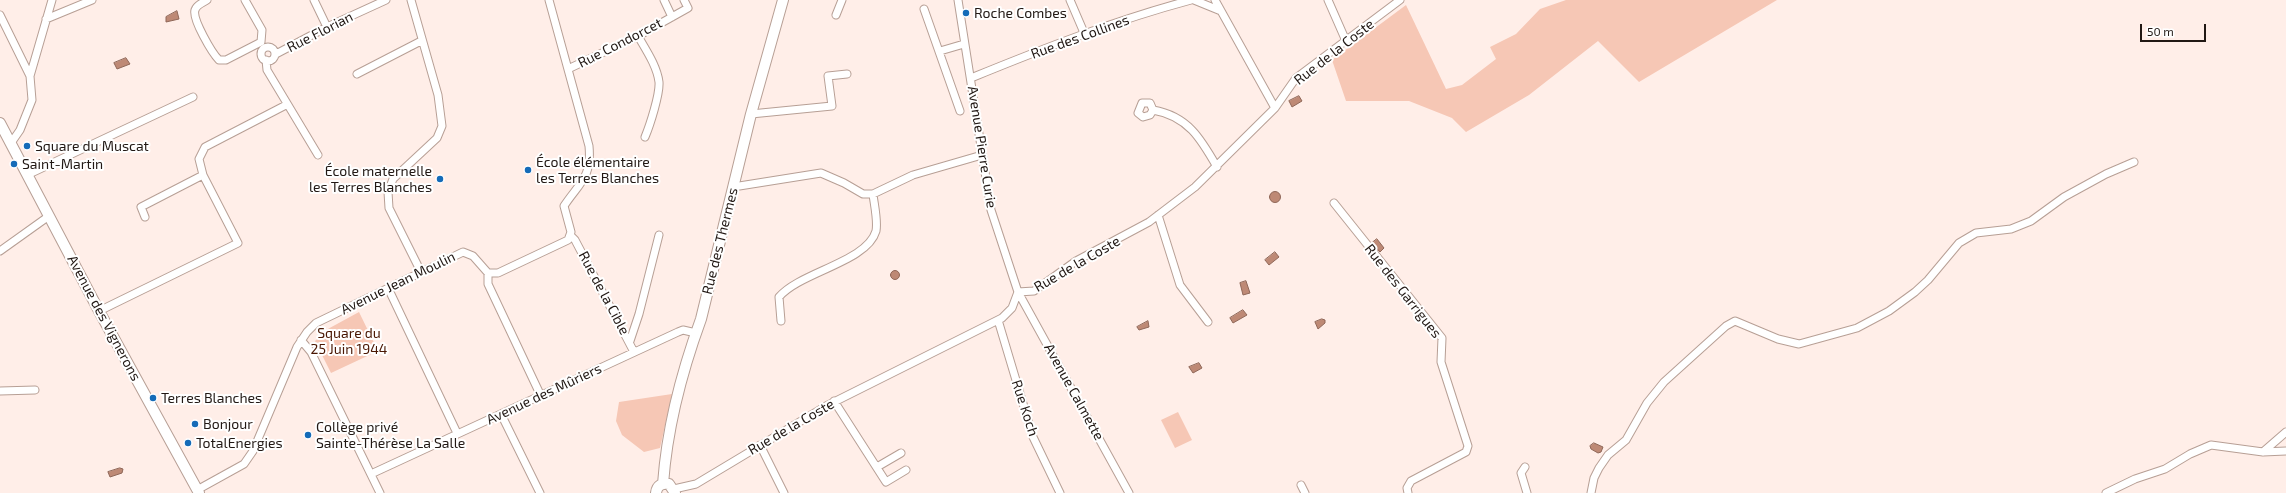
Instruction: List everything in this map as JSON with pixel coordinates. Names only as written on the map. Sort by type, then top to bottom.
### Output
[{"type":"main road","name":"Rue des Thermes","points":[[663,484],[678,394],[696,333],[751,114],[783,0]]},
{"type":"main road","name":"Avenue des Vignerons","points":[[0,123],[99,311],[198,491]]},
{"type":"main road","points":[[656,493],[658,487],[663,484],[669,484],[675,491]]},
{"type":"street","points":[[10,143],[20,130],[32,100],[30,76],[52,0]]},
{"type":"street","points":[[46,19],[92,0]]},
{"type":"street","points":[[207,0],[198,5],[194,12],[196,21],[219,60],[226,60],[263,45],[274,48],[276,54],[272,60],[266,60]]},
{"type":"street","points":[[245,0],[262,30],[262,56],[266,60],[267,70],[286,105],[318,155]]},
{"type":"street","points":[[314,0],[327,27]]},
{"type":"street","name":"Rue Florian","points":[[276,54],[327,27],[386,0]]},
{"type":"street","points":[[411,0],[421,41],[438,95],[442,126],[437,138],[393,179],[388,192],[389,208],[421,272]]},
{"type":"street","points":[[540,394],[488,284],[488,273],[498,273],[568,240],[571,236],[564,206],[585,178],[590,156],[590,146],[549,0]]},
{"type":"street","name":"Rue Condorcet","points":[[664,0],[672,16]]},
{"type":"street","name":"Rue Condorcet","points":[[568,69],[638,36],[688,8],[684,0]]},
{"type":"street","points":[[836,15],[842,0]]},
{"type":"street","name":"Avenue Pierre Curie","points":[[958,0],[991,210],[1018,292]]},
{"type":"street","points":[[1070,0],[1085,35]]},
{"type":"street","name":"Rue des Collines","points":[[971,78],[1159,9],[1197,0],[1221,11]]},
{"type":"street","points":[[1215,0],[1275,108]]},
{"type":"street","points":[[1328,0],[1346,41]]},
{"type":"street","name":"Rue de la Coste","points":[[675,491],[696,484],[834,401],[998,320],[1012,308],[1018,292],[1034,291],[1076,261],[1122,237],[1158,215],[1218,167],[1275,108],[1296,78],[1400,0]]},
{"type":"street","points":[[924,9],[960,111]]},
{"type":"street","points":[[0,15],[30,76]]},
{"type":"street","points":[[638,36],[651,60],[659,83],[651,121],[645,137]]},
{"type":"street","points":[[356,74],[421,41]]},
{"type":"street","points":[[940,51],[964,44]]},
{"type":"street","points":[[751,114],[832,106],[828,76],[847,74]]},
{"type":"street","points":[[27,175],[193,97]]},
{"type":"street","points":[[99,311],[238,243],[203,175],[199,159],[205,147],[286,105]]},
{"type":"street","points":[[1153,110],[1163,111],[1190,125],[1218,167]]},
{"type":"street","points":[[733,187],[821,173],[844,183],[863,194],[872,194],[913,175],[982,155]]},
{"type":"street","points":[[1590,493],[1594,478],[1599,468],[1608,455],[1626,440],[1647,403],[1664,382],[1726,326],[1735,321],[1744,322],[1778,339],[1799,344],[1857,328],[1889,311],[1915,292],[1928,280],[1959,243],[1970,236],[1976,233],[2011,229],[2031,221],[2085,186],[2134,162]]},
{"type":"street","points":[[145,216],[141,207],[203,175]]},
{"type":"street","points":[[781,321],[780,297],[787,289],[841,264],[872,240],[876,229],[872,194]]},
{"type":"street","name":"Rue des Garrigues","points":[[1334,203],[1442,338],[1441,362],[1468,446],[1466,452],[1411,481],[1407,488],[1408,493]]},
{"type":"street","points":[[1158,215],[1180,285],[1208,322]]},
{"type":"street","points":[[0,251],[49,216]]},
{"type":"street","points":[[630,341],[639,314],[659,235]]},
{"type":"street","name":"Rue de la Cible","points":[[571,236],[576,240],[630,341],[634,352]]},
{"type":"street","name":"Avenue Jean Moulin","points":[[198,491],[244,464],[253,451],[301,340],[316,323],[463,252],[473,256],[488,273]]},
{"type":"street","points":[[388,288],[457,433]]},
{"type":"street","name":"Avenue Calmette","points":[[1018,292],[1128,493]]},
{"type":"street","name":"Rue Koch","points":[[998,320],[1029,427],[1060,493]]},
{"type":"street","name":"Avenue des Mûriers","points":[[371,474],[501,414],[540,394],[683,330],[696,333]]},
{"type":"street","points":[[301,340],[312,352],[380,493]]},
{"type":"street","points":[[0,391],[35,390]]},
{"type":"street","points":[[834,401],[886,482],[906,470]]},
{"type":"street","points":[[501,414],[540,493]]},
{"type":"street","points":[[2263,452],[2286,432]]},
{"type":"street","points":[[760,445],[784,493]]},
{"type":"street","points":[[2106,493],[2135,479],[2165,469],[2190,454],[2211,445],[2263,452],[2286,451]]},
{"type":"street","points":[[877,467],[901,453]]},
{"type":"street","points":[[1525,467],[1521,472],[1527,493]]},
{"type":"street","points":[[1301,485],[1305,493]]},
{"type":"green space","points":[[1566,0],[1777,0],[1639,82],[1598,41],[1529,95],[1466,132],[1452,118],[1409,101],[1346,101],[1332,60],[1406,5],[1446,89],[1462,85],[1496,59],[1490,47],[1516,34],[1540,9]]},
{"type":"green space","name":"Square du 25 Juin 1944","points":[[359,312],[378,351],[331,373],[315,341],[326,330]]},
{"type":"green space","points":[[672,394],[660,448],[644,452],[622,435],[616,421],[619,402]]},
{"type":"green space","points":[[1178,412],[1192,440],[1175,448],[1161,420]]},
{"type":"shaded area","points":[[177,11],[179,19],[166,22],[166,17]]},
{"type":"shaded area","points":[[126,58],[130,64],[117,69],[114,63]]},
{"type":"shaded area","points":[[1299,96],[1302,101],[1292,107],[1289,101]]},
{"type":"shaded area","points":[[1275,191],[1279,193],[1281,197],[1279,201],[1275,203],[1271,201],[1269,197],[1271,193]]},
{"type":"shaded area","points":[[1377,239],[1384,248],[1380,252],[1372,243]]},
{"type":"shaded area","points":[[1275,252],[1279,257],[1269,265],[1265,260]]},
{"type":"shaded area","points":[[893,271],[897,271],[899,275],[897,279],[893,279],[891,277],[891,273]]},
{"type":"shaded area","points":[[1246,281],[1250,293],[1243,295],[1240,283]]},
{"type":"shaded area","points":[[1243,310],[1247,315],[1233,323],[1230,318]]},
{"type":"shaded area","points":[[1322,319],[1325,320],[1325,323],[1318,329],[1315,322]]},
{"type":"shaded area","points":[[1148,321],[1149,327],[1139,330],[1137,327]]},
{"type":"shaded area","points":[[1199,363],[1202,368],[1193,373],[1189,367]]},
{"type":"shaded area","points":[[1594,443],[1603,447],[1601,452],[1598,453],[1591,449],[1590,446]]},
{"type":"shaded area","points":[[120,468],[123,469],[122,473],[110,477],[108,472]]},
{"type":"place","name":"Roche Combes","points":[[966,13]]},
{"type":"place","name":"Square du Muscat","points":[[27,146]]},
{"type":"place","name":"Saint-Martin","points":[[14,164]]},
{"type":"place","name":"École élémentaire les Terres Blanches","points":[[528,170]]},
{"type":"place","name":"École maternelle les Terres Blanches","points":[[440,179]]},
{"type":"place","name":"Terres Blanches","points":[[153,398]]},
{"type":"place","name":"Bonjour","points":[[195,424]]},
{"type":"place","name":"Collège privé Sainte-Thérèse La Salle","points":[[308,435]]},
{"type":"place","name":"TotalEnergies","points":[[188,443]]}]
